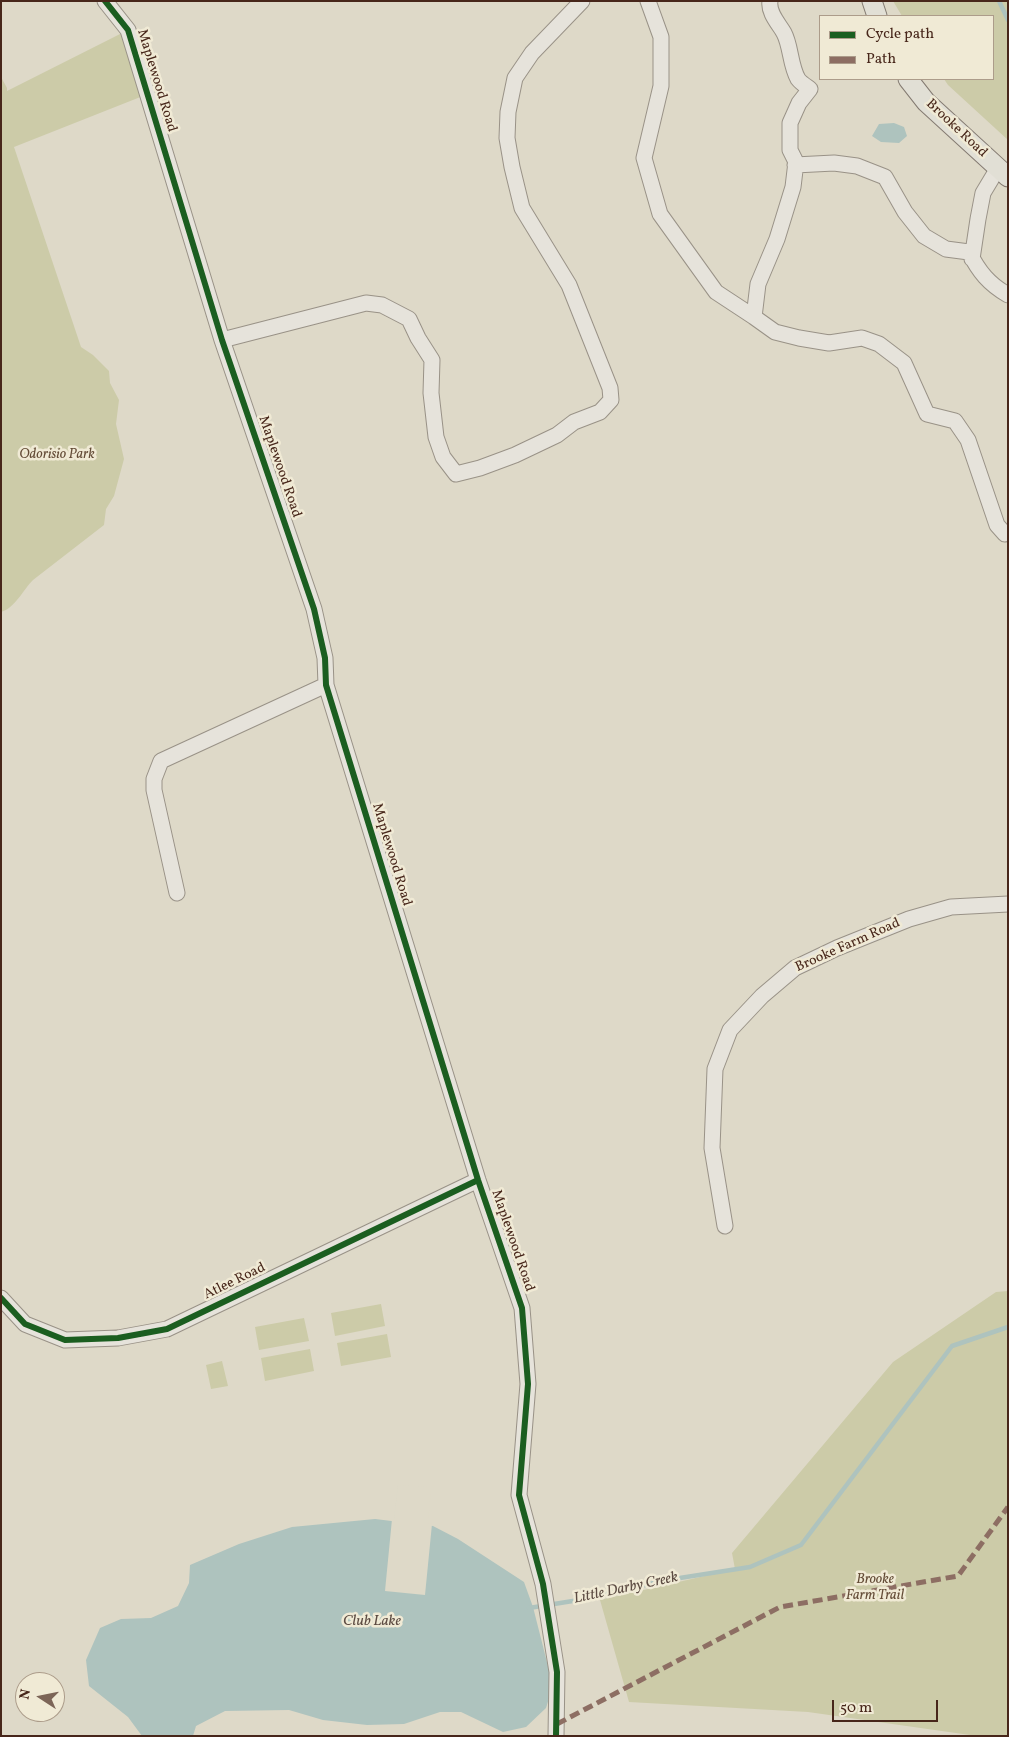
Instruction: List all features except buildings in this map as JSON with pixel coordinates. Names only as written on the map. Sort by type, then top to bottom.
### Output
[{"type":"main road","points":[[872,1],[876,15]]},
{"type":"main road","name":"Brooke Road","points":[[909,80],[926,102],[1003,172]]},
{"type":"street","name":"Maplewood Road","points":[[105,1],[128,30],[222,340],[314,609],[325,658],[326,685],[478,1180],[522,1308],[528,1384],[519,1495],[543,1584],[557,1672],[556,1736]]},
{"type":"street","points":[[222,340],[366,303],[382,304],[409,319],[432,360],[431,393],[436,437],[443,457],[456,474],[480,468],[515,455],[556,435],[574,422],[600,412],[611,400],[610,388],[569,285],[522,208],[507,138],[508,112],[516,78],[532,53],[582,1]]},
{"type":"street","points":[[648,1],[661,37],[661,86],[644,158],[660,214],[716,292],[776,332],[829,343],[862,338],[879,344],[904,363],[927,414],[955,421],[968,440],[997,525],[1005,534],[1008,533]]},
{"type":"street","points":[[754,317],[758,284],[777,239],[793,187],[796,162],[790,150],[790,123],[799,104],[810,89],[799,81],[790,58],[786,35],[769,6],[770,1]]},
{"type":"street","points":[[795,165],[834,163],[857,166],[885,177],[905,212],[924,236],[946,249],[969,252],[992,286],[1008,295]]},
{"type":"street","points":[[972,259],[983,193],[1003,172]]},
{"type":"street","points":[[177,893],[154,790],[154,779],[161,761],[326,685]]},
{"type":"street","name":"Brooke Farm Road","points":[[726,1226],[712,1148],[715,1069],[730,1030],[762,996],[795,968],[836,948],[909,919],[951,907],[1008,904]]},
{"type":"street","name":"Atlee Road","points":[[1,1298],[25,1324],[65,1340],[118,1338],[167,1329],[478,1180]]},
{"type":"green space","points":[[893,1],[1008,1],[1008,140],[945,80],[994,80],[994,15],[901,15]]},
{"type":"green space","name":"Odorisio Park","points":[[128,30],[148,94],[14,147],[81,347],[93,355],[109,371],[110,383],[119,400],[116,424],[124,459],[114,496],[106,509],[104,525],[33,580],[15,603],[1,612],[1,77],[7,91]]},
{"type":"green space","name":"Brooke Farm Trail","points":[[1008,1291],[1008,1736],[977,1736],[808,1712],[629,1702],[600,1600],[735,1569],[732,1553],[893,1362],[996,1292]]},
{"type":"green space","points":[[381,1304],[385,1326],[335,1336],[331,1313]]},
{"type":"green space","points":[[304,1318],[309,1341],[259,1350],[255,1327]]},
{"type":"green space","points":[[387,1334],[391,1357],[341,1366],[337,1343]]},
{"type":"green space","points":[[310,1349],[314,1371],[265,1381],[261,1358]]},
{"type":"green space","points":[[222,1361],[228,1386],[211,1389],[206,1365]]},
{"type":"water","points":[[894,123],[904,127],[907,136],[899,143],[881,142],[872,136],[879,124]]},
{"type":"water","name":"Club Lake","points":[[375,1519],[433,1526],[458,1539],[524,1582],[533,1607],[553,1686],[546,1708],[526,1727],[503,1732],[461,1712],[440,1712],[404,1724],[367,1725],[323,1720],[289,1710],[225,1711],[196,1726],[193,1736],[142,1736],[128,1717],[89,1686],[86,1660],[100,1628],[121,1619],[151,1618],[178,1606],[189,1583],[190,1565],[239,1544],[292,1527]]},
{"type":"pier","points":[[398,1485],[429,1487],[431,1489],[428,1523],[432,1524],[425,1595],[385,1591],[392,1519],[394,1519]]},
{"type":"waterway","points":[[999,1],[1008,20]]},
{"type":"waterway","name":"Little Darby Creek","points":[[529,1608],[579,1600],[667,1580],[750,1567],[801,1545],[952,1346],[1008,1327]]},
{"type":"marked path","points":[[557,1724],[780,1607],[958,1576],[1008,1507]]},
{"type":"cycle path","points":[[105,1],[128,30],[222,340],[314,609],[325,658],[326,685],[478,1180],[522,1308],[528,1384],[519,1495],[543,1584],[557,1672],[556,1736]]},
{"type":"cycle path","points":[[1,1298],[25,1324],[65,1340],[118,1338],[167,1329],[478,1180]]}]
